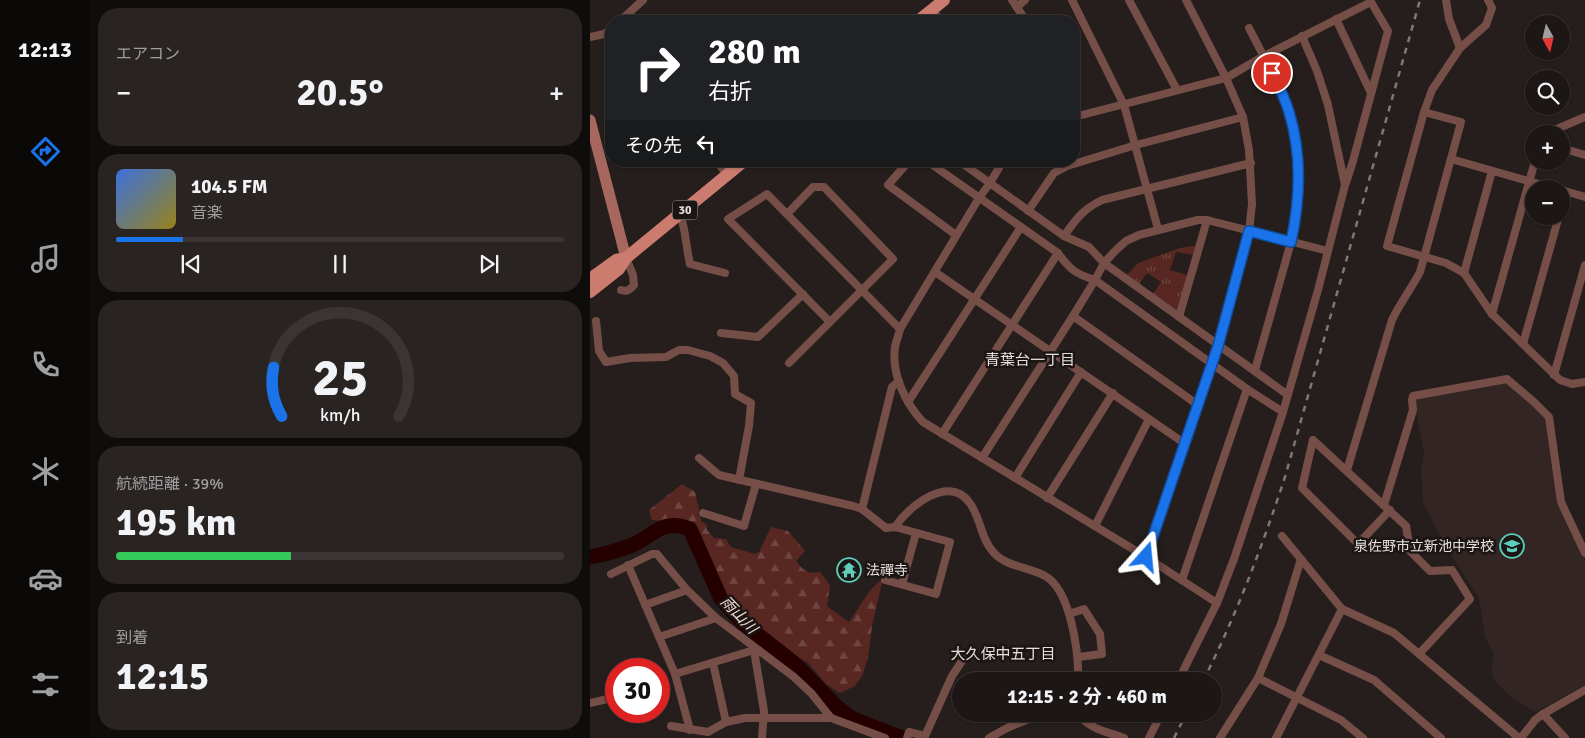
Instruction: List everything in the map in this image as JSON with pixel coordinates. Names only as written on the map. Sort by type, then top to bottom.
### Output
[{"type":"main road","points":[[926,15],[944,0]]},
{"type":"main road","name":"30","points":[[590,292],[619,269],[626,258],[737,167]]},
{"type":"main road","name":"30","points":[[590,279],[616,260],[626,258]]},
{"type":"street","points":[[626,15],[642,0]]},
{"type":"street","points":[[1012,0],[1022,15]]},
{"type":"street","points":[[1017,7],[1025,0]]},
{"type":"street","points":[[1072,0],[1080,15]]},
{"type":"street","points":[[1130,0],[1177,90]]},
{"type":"street","points":[[1146,557],[1218,346],[1249,231],[1252,204],[1251,162],[1242,118],[1226,78],[1186,0]]},
{"type":"street","points":[[1446,0],[1449,19],[1460,48]]},
{"type":"street","points":[[1488,0],[1492,8],[1486,25],[1460,48],[1432,90],[1424,112],[1387,246],[1446,263],[1464,273],[1492,314],[1554,375],[1560,380],[1572,384],[1585,382]]},
{"type":"street","points":[[1080,115],[1226,78],[1302,36],[1371,2],[1388,31],[1283,412],[1234,559],[1217,602],[1182,672]]},
{"type":"street","points":[[932,10],[936,15]]},
{"type":"street","points":[[1080,16],[1124,104],[1158,229]]},
{"type":"street","points":[[1336,19],[1371,94]]},
{"type":"street","points":[[1249,28],[1290,112],[1298,188],[1296,219],[1291,242],[1255,370]]},
{"type":"street","points":[[590,37],[605,33]]},
{"type":"street","points":[[1302,36],[1317,71],[1328,105],[1345,185]]},
{"type":"street","points":[[1347,470],[1392,320],[1399,304],[1412,287],[1426,257],[1461,122],[1424,112]]},
{"type":"street","points":[[1566,125],[1585,117]]},
{"type":"street","points":[[1080,162],[1136,145],[1242,118]]},
{"type":"street","points":[[590,121],[626,258],[633,275],[634,285],[631,290],[626,292],[621,290]]},
{"type":"street","points":[[1570,151],[1585,155]]},
{"type":"street","points":[[1451,159],[1525,180]]},
{"type":"street","points":[[1064,236],[1076,218],[1087,207],[1102,200],[1251,162]]},
{"type":"street","points":[[721,167],[727,175]]},
{"type":"street","points":[[904,167],[888,185],[956,236]]},
{"type":"street","points":[[935,167],[1058,253],[1068,268],[1079,275],[1095,280],[1247,389],[1283,412]]},
{"type":"street","points":[[967,167],[1064,236],[1089,247],[1104,263],[1288,395]]},
{"type":"street","points":[[999,167],[900,329],[894,349],[898,381],[908,402],[914,413],[923,422],[1217,602]]},
{"type":"street","points":[[1028,210],[1054,173],[1065,167]]},
{"type":"street","points":[[1464,273],[1492,171]]},
{"type":"street","points":[[788,214],[813,187],[824,187],[894,259],[789,363]]},
{"type":"street","points":[[1570,193],[1585,197]]},
{"type":"street","points":[[830,322],[728,219],[767,194],[900,329]]},
{"type":"street","points":[[1492,314],[1525,195]]},
{"type":"street","points":[[680,214],[685,228],[686,248],[690,264],[725,272]]},
{"type":"street","points":[[982,458],[1073,316],[1104,263],[1126,241],[1158,229],[1198,220],[1207,220],[1328,252]]},
{"type":"street","points":[[1179,317],[1207,220]]},
{"type":"street","points":[[1523,344],[1556,225]]},
{"type":"street","points":[[908,402],[1021,227]]},
{"type":"street","points":[[942,434],[1058,253]]},
{"type":"street","points":[[1554,375],[1585,265]]},
{"type":"street","points":[[934,272],[1013,324],[1184,443]]},
{"type":"street","points":[[721,333],[758,337],[803,294]]},
{"type":"street","points":[[1576,296],[1585,298]]},
{"type":"street","points":[[1073,316],[1198,405]]},
{"type":"street","points":[[596,321],[599,351],[606,362],[630,358],[666,356],[680,350],[688,350],[710,356],[723,363],[734,376],[735,394],[751,403],[749,426],[739,480]]},
{"type":"street","points":[[1015,478],[1081,372]]},
{"type":"street","points":[[1419,654],[1470,599],[1452,570],[1430,571],[1410,551],[1406,526],[1387,507],[1347,470],[1313,440],[1302,488],[1358,544],[1387,507],[1413,410],[1412,400],[1414,396],[1507,378],[1549,417],[1561,502],[1585,553]]},
{"type":"street","points":[[862,509],[892,387],[898,381]]},
{"type":"street","points":[[1182,580],[1247,389]]},
{"type":"street","points":[[1047,498],[1113,393]]},
{"type":"street","points":[[1095,526],[1149,419]]},
{"type":"street","points":[[699,458],[719,475],[862,509],[886,528],[895,527],[950,542],[936,594],[885,580]]},
{"type":"street","points":[[703,513],[744,526],[756,484]]},
{"type":"street","points":[[895,527],[901,518],[915,506],[936,493],[946,491],[964,496],[970,503],[988,546],[996,555],[1007,562],[1046,577],[1056,585],[1064,596],[1078,657],[1078,672]]},
{"type":"street","points":[[902,584],[916,533]]},
{"type":"street","points":[[1282,536],[1342,609],[1394,633],[1520,738],[1542,714],[1585,690]]},
{"type":"street","points":[[610,574],[652,554],[657,554],[687,590],[716,618],[754,649],[794,677],[812,694],[832,718]]},
{"type":"street","points":[[1220,738],[1258,678],[1281,624],[1301,559]]},
{"type":"street","points":[[628,565],[675,674],[690,730]]},
{"type":"street","points":[[645,605],[687,590]]},
{"type":"street","points":[[1069,614],[1084,609],[1100,634],[1102,654],[1078,657]]},
{"type":"street","points":[[1276,738],[1342,609]]},
{"type":"street","points":[[659,637],[716,618]]},
{"type":"street","points":[[675,674],[754,649]]},
{"type":"street","points":[[754,649],[764,718],[762,738]]},
{"type":"street","points":[[1318,655],[1374,680],[1441,738]]},
{"type":"street","points":[[908,735],[925,736],[952,676],[964,658]]},
{"type":"street","points":[[713,663],[726,722]]},
{"type":"street","points":[[1258,678],[1297,696],[1341,720],[1359,737]]},
{"type":"street","points":[[590,703],[605,700]]},
{"type":"street","points":[[1542,714],[1565,738]]},
{"type":"street","points":[[671,726],[675,725],[690,730],[708,732],[726,722],[745,718],[832,718],[884,738]]},
{"type":"street","points":[[990,738],[1022,722]]},
{"type":"street","points":[[1086,722],[1092,727],[1124,738]]},
{"type":"street","points":[[1149,738],[1158,722]]},
{"type":"shaded area","name":"泉佐野市立新池中学校","points":[[1505,382],[1547,418],[1558,503],[1585,560],[1585,685],[1535,712],[1511,697],[1495,681],[1491,670],[1494,655],[1485,636],[1479,598],[1437,531],[1423,501],[1421,469],[1424,454],[1415,399]]},
{"type":"green space","points":[[1196,247],[1193,255],[1176,252],[1170,270],[1187,275],[1178,309],[1176,310],[1153,294],[1161,282],[1147,273],[1139,284],[1127,275],[1138,263],[1180,248]]},
{"type":"green space","points":[[682,484],[695,492],[699,509],[698,515],[701,521],[706,524],[707,530],[714,538],[726,539],[731,547],[755,554],[759,552],[771,527],[788,531],[805,551],[796,561],[806,571],[812,573],[820,572],[830,585],[827,606],[849,622],[868,593],[883,579],[872,626],[868,658],[862,676],[855,686],[840,693],[827,685],[807,662],[801,659],[798,661],[744,617],[727,597],[699,532],[693,525],[687,521],[677,519],[652,520],[649,510]]},
{"type":"waterway","name":"雨山川","points":[[590,557],[627,547],[659,529],[672,525],[690,529],[721,599],[743,623],[795,664],[838,708],[853,719],[902,738]]},
{"type":"railway","points":[[1207,672],[1248,581],[1285,477],[1420,0]]},
{"type":"railway","points":[[1174,738],[1182,722]]},
{"type":"place","name":"泉佐野市立新池中学校","points":[[1512,546]]},
{"type":"place","name":"法禪寺","points":[[849,570]]},
{"type":"district","name":"青葉台一丁目","points":[[1030,360]]},
{"type":"district","name":"大久保中五丁目","points":[[1003,654]]},
{"type":"route","points":[[1146,557],[1218,346],[1249,231],[1291,242],[1296,219],[1298,160],[1290,112],[1272,73]]}]
